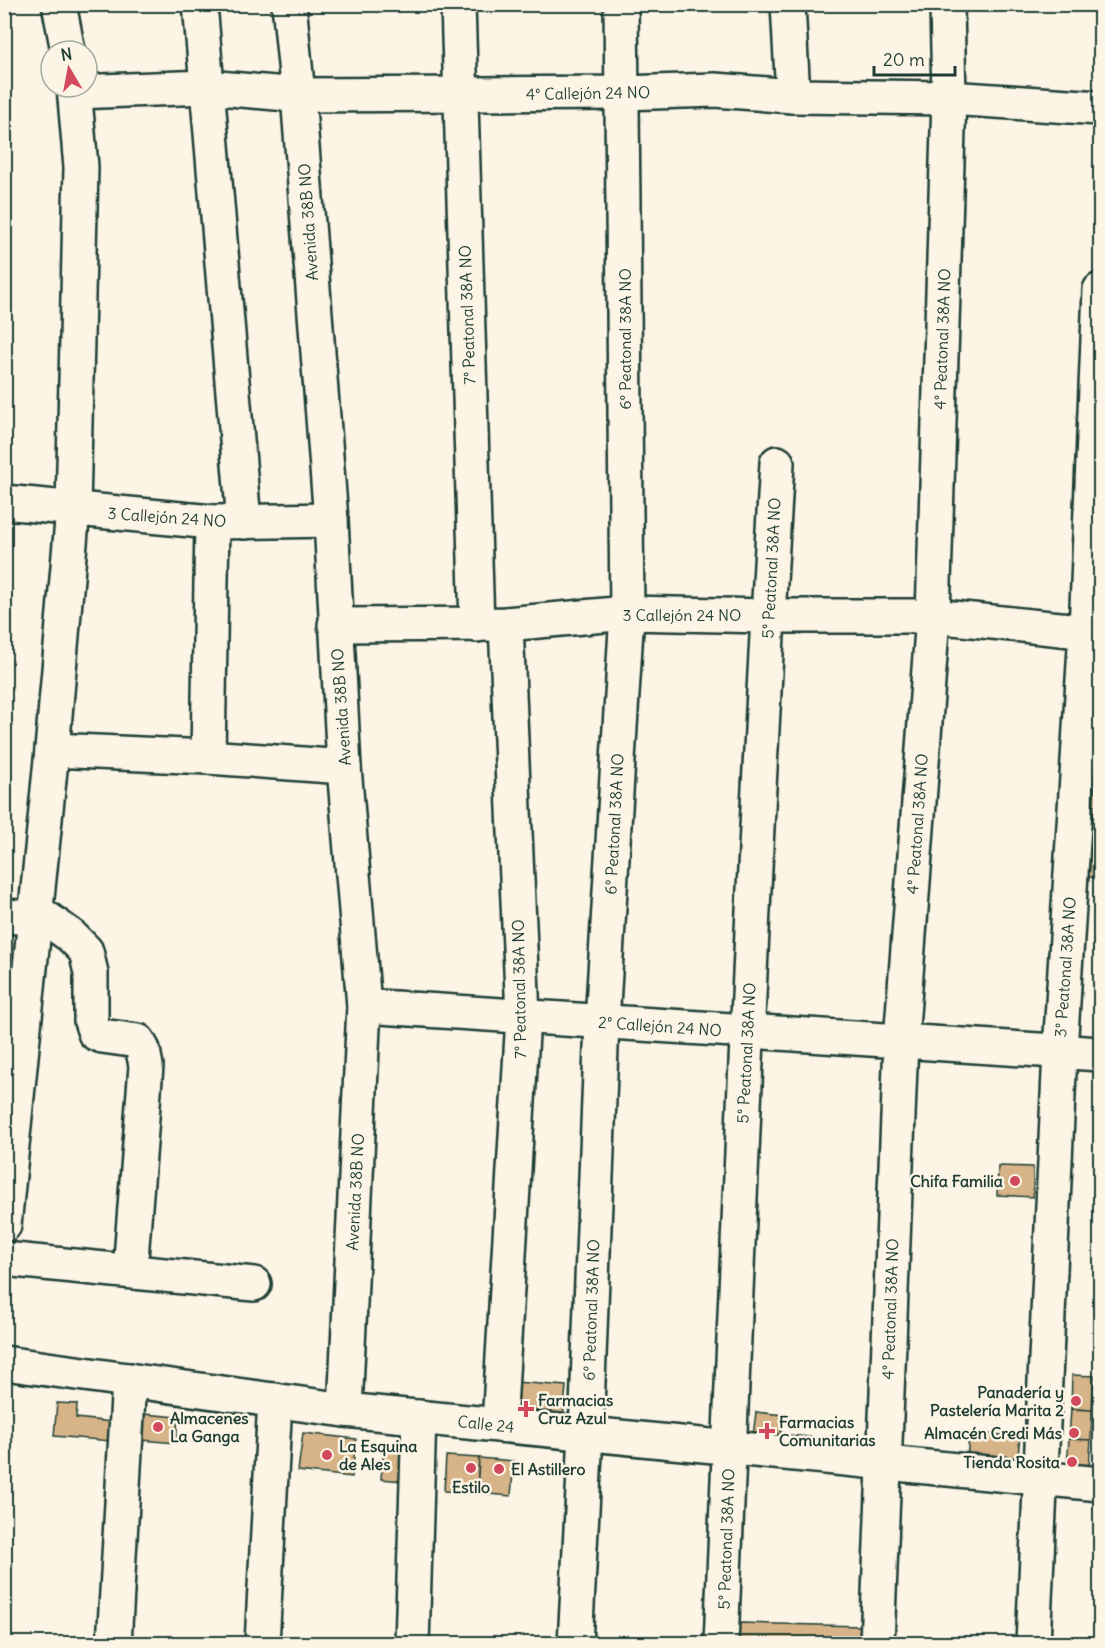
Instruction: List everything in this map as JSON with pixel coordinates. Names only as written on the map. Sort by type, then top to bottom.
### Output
[{"type":"street","points":[[59,4],[66,39]]},
{"type":"street","points":[[200,4],[207,87],[228,522],[208,757]]},
{"type":"street","name":"Avenida 38B NO","points":[[289,4],[331,520],[344,767],[363,1006],[345,1410]]},
{"type":"street","name":"7° Peatonal 38A NO","points":[[458,4],[460,94],[491,625],[523,1017],[499,1425]]},
{"type":"street","name":"6º Peatonal 38A NO","points":[[574,1644],[586,1434],[602,1022],[627,613],[621,4]]},
{"type":"street","points":[[788,4],[793,96]]},
{"type":"street","name":"4° Peatonal 38A NO","points":[[877,1644],[901,1041],[933,616],[949,98],[947,4]]},
{"type":"street","name":"4° Callejón 24 NO","points":[[99,89],[207,87],[298,95],[623,93],[715,90],[793,96],[949,98],[1101,108]]},
{"type":"street","points":[[4,1225],[25,915],[52,750],[73,509],[81,166],[76,99]]},
{"type":"street","name":"3° Peatonal 38A NO","points":[[1033,1644],[1060,1051],[1093,632],[1101,290]]},
{"type":"street","name":"5° Peatonal 38A NO","points":[[721,1644],[747,1031],[777,463]]},
{"type":"street","name":"3 Callejón 24 NO","points":[[4,502],[228,522],[331,520]]},
{"type":"street","name":"3 Callejón 24 NO","points":[[335,625],[491,625],[627,613],[933,616],[1093,632]]},
{"type":"street","points":[[52,750],[208,757],[344,767]]},
{"type":"street","points":[[25,915],[71,936],[86,951],[91,973],[92,1021],[95,1033],[138,1041],[143,1050],[146,1066],[130,1271]]},
{"type":"street","name":"2° Callejón 24 NO","points":[[363,1006],[1101,1054]]},
{"type":"street","points":[[4,1259],[254,1284]]},
{"type":"street","name":"Calle 24","points":[[4,1364],[345,1410],[1101,1484]]},
{"type":"street","points":[[114,1644],[129,1380]]},
{"type":"street","points":[[262,1644],[275,1400]]},
{"type":"street","points":[[412,1644],[419,1417]]},
{"type":"building","points":[[1090,781],[1100,782],[1100,812],[1087,811]]},
{"type":"building","points":[[1087,811],[1100,812],[1100,848],[1085,847]]},
{"type":"building","points":[[1091,847],[1100,848],[1100,878],[1089,877]]},
{"type":"building","name":"Chifa Familia","points":[[998,1166],[1033,1167],[1033,1197],[997,1195]]},
{"type":"building","points":[[1072,1375],[1094,1376],[1092,1410],[1071,1409]]},
{"type":"building","points":[[515,1382],[566,1386],[563,1418],[513,1413]]},
{"type":"building","points":[[57,1403],[77,1404],[76,1418],[112,1422],[111,1441],[54,1436]]},
{"type":"building","points":[[1071,1409],[1092,1410],[1091,1440],[1069,1439]]},
{"type":"building","points":[[756,1412],[783,1415],[780,1440],[753,1436]]},
{"type":"building","points":[[144,1414],[178,1417],[176,1443],[142,1440]]},
{"type":"building","name":"La Esquina de Ales","points":[[303,1433],[356,1439],[352,1477],[298,1471]]},
{"type":"building","points":[[969,1433],[1020,1436],[1017,1466],[967,1462]]},
{"type":"building","points":[[1069,1439],[1091,1440],[1089,1468],[1067,1467]]},
{"type":"building","points":[[384,1445],[406,1448],[403,1481],[381,1479]]},
{"type":"building","points":[[446,1456],[479,1458],[477,1493],[444,1491]]},
{"type":"building","points":[[479,1458],[514,1461],[511,1496],[477,1493]]},
{"type":"building","points":[[739,1623],[862,1626],[860,1644],[738,1644]]},
{"type":"place","name":"Chifa Familia","points":[[1015,1181]]},
{"type":"place","name":"Panadería y Pastelería Marita 2","points":[[1076,1401]]},
{"type":"place","name":"Farmacias Cruz Azul","points":[[526,1409]]},
{"type":"place","name":"Almacenes La Ganga","points":[[158,1427]]},
{"type":"place","name":"Farmacias Comunitarias","points":[[767,1431]]},
{"type":"place","name":"Almacén Credi Más","points":[[1074,1433]]},
{"type":"place","name":"La Esquina de Ales","points":[[327,1455]]},
{"type":"place","name":"Tienda Rosita","points":[[1072,1462]]},
{"type":"place","name":"Estilo","points":[[471,1468]]},
{"type":"place","name":"El Astillero","points":[[499,1469]]}]
